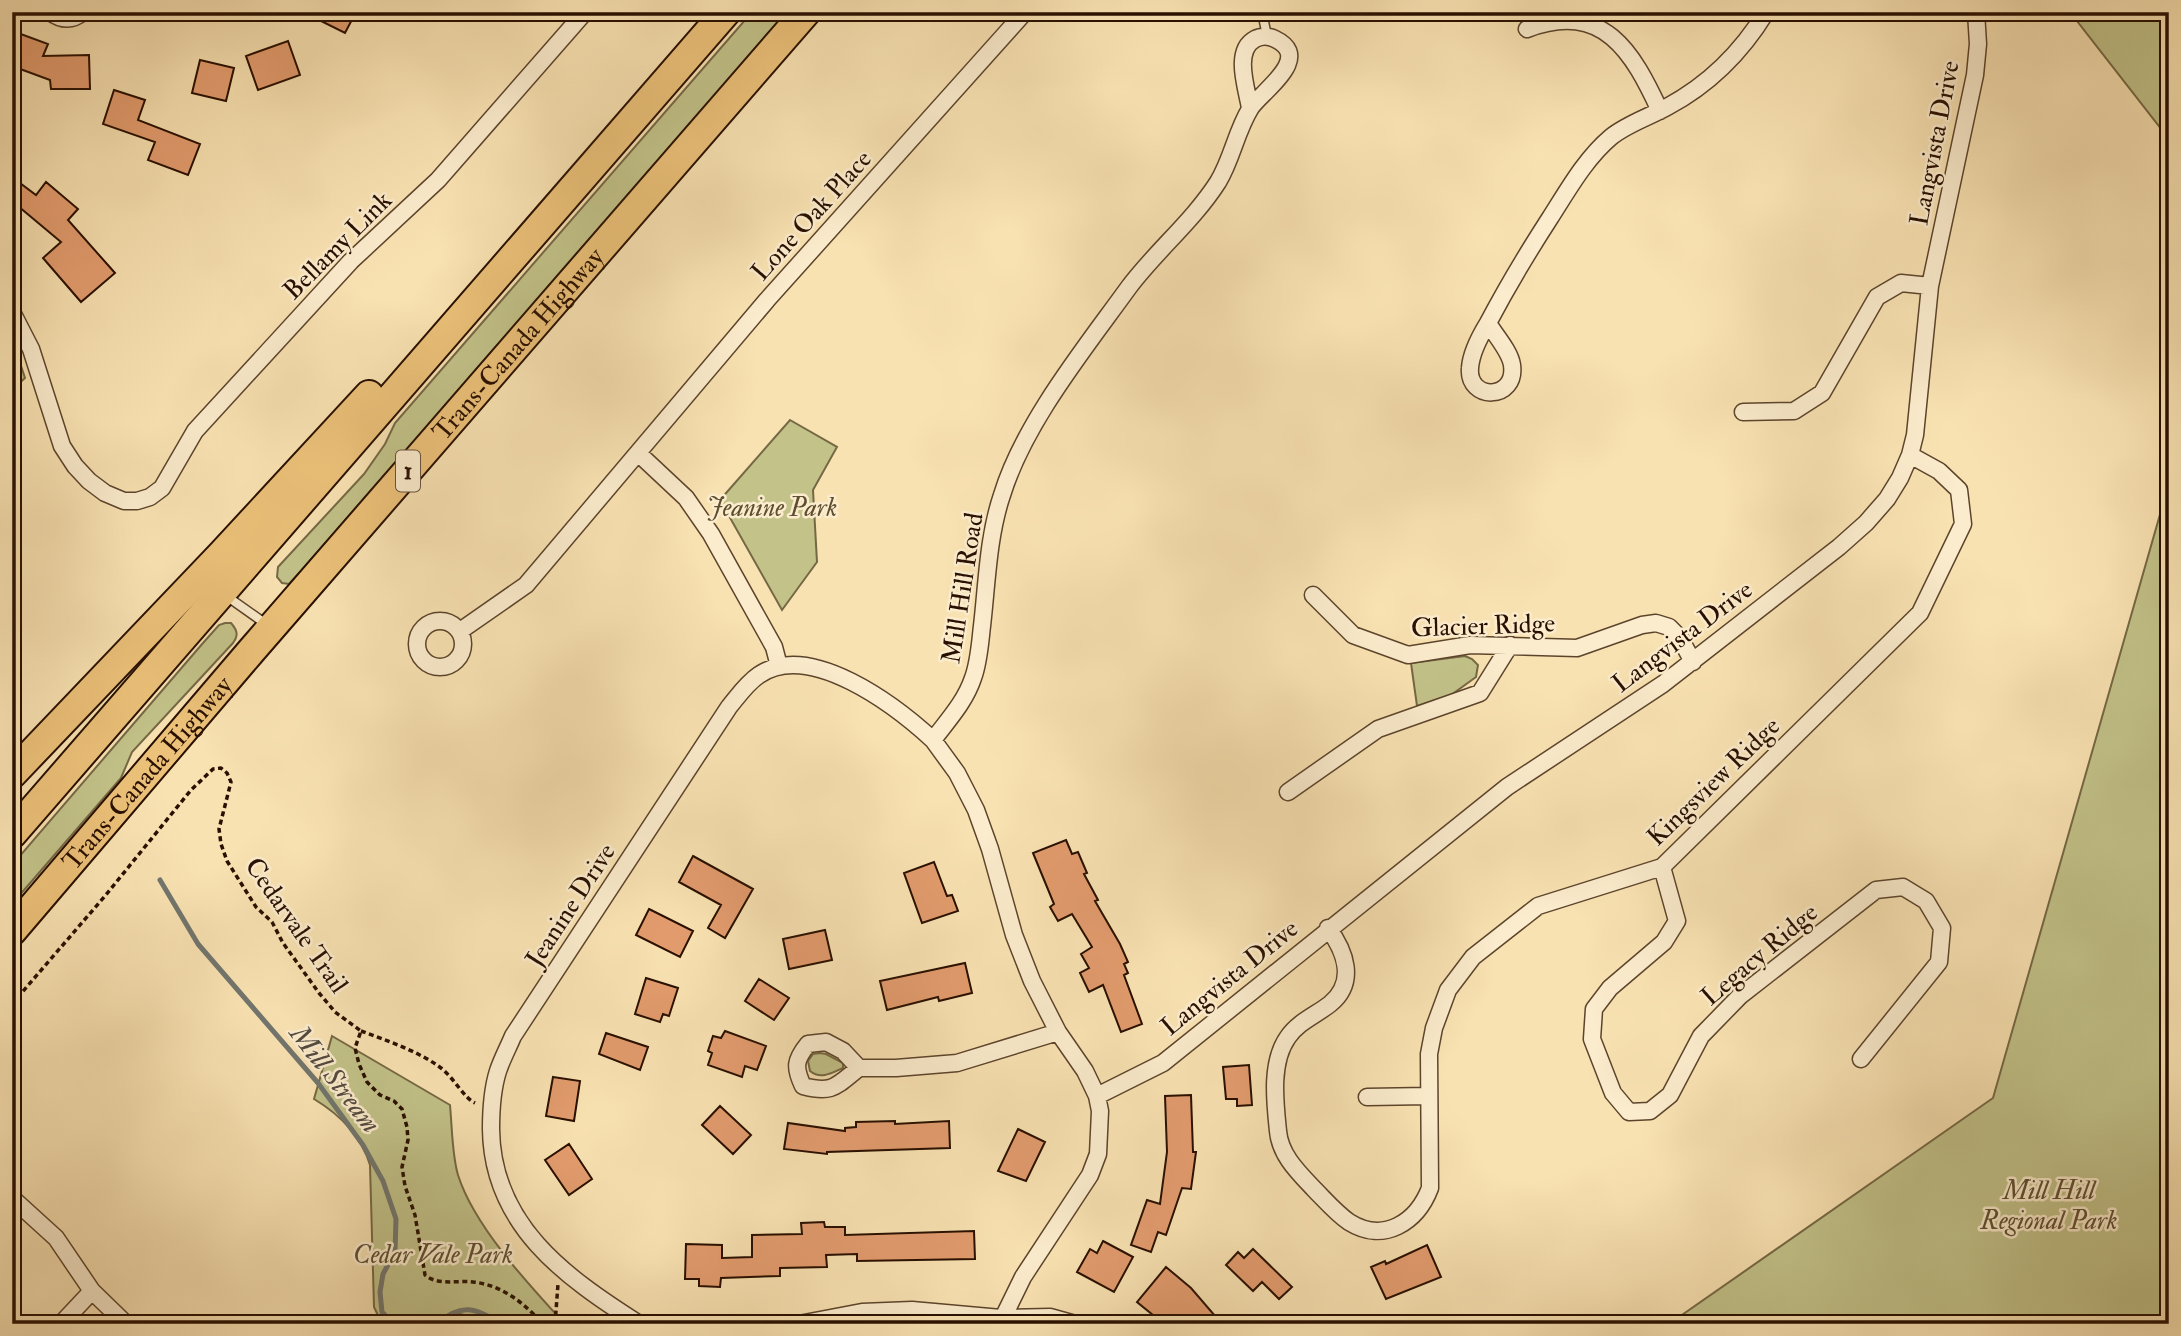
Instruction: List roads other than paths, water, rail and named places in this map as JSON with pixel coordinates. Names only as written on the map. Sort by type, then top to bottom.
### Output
[{"type":"highway","name":"1","points":[[12,834],[726,12]]},
{"type":"highway","name":"Trans-Canada Highway","points":[[12,931],[271,628],[806,12]]},
{"type":"highway","points":[[12,774],[222,554],[419,341],[529,240]]},
{"type":"street","points":[[50,12],[59,18],[68,19],[78,17],[83,12]]},
{"type":"street","name":"Bellamy Link","points":[[12,312],[31,349],[62,446],[89,481],[105,493],[124,501],[150,497],[162,488],[195,431],[351,261],[438,180],[585,12]]},
{"type":"street","name":"Lone Oak Place","points":[[460,631],[526,585],[768,300],[1025,12]]},
{"type":"street","points":[[1488,323],[1524,258],[1585,164],[1613,136],[1660,111],[1712,78],[1737,53],[1766,12]]},
{"type":"street","name":"Langvista Drive","points":[[1097,1096],[1163,1063],[1507,787],[1612,719],[1693,662],[1839,547],[1866,523],[1887,499],[1910,455],[1920,408],[1926,312],[1970,104],[1978,44],[1976,12]]},
{"type":"street","points":[[1527,29],[1541,20],[1561,13],[1586,15],[1600,21],[1629,47],[1660,111]]},
{"type":"street","name":"Mill Hill Road","points":[[933,740],[963,702],[974,677],[994,528],[1002,495],[1016,461],[1037,421],[1141,271],[1186,223],[1217,182],[1233,153],[1250,108],[1285,72],[1288,53],[1284,45],[1267,36],[1250,43],[1245,51],[1243,60],[1250,108]]},
{"type":"street","points":[[1743,412],[1794,411],[1822,393],[1877,297],[1901,283],[1930,286]]},
{"type":"street","points":[[639,454],[686,498],[711,534],[774,647],[779,666],[799,665],[827,670],[906,716],[933,740],[957,773],[976,810],[1014,935],[1032,981],[1058,1032],[1085,1071],[1097,1096],[1101,1129],[1098,1154],[1090,1175],[1023,1277],[1001,1321]]},
{"type":"street","name":"Kingsview Ridge","points":[[1328,928],[1342,947],[1346,975],[1343,990],[1332,1002],[1288,1036],[1280,1053],[1276,1074],[1278,1133],[1282,1148],[1303,1177],[1350,1222],[1367,1229],[1385,1230],[1402,1224],[1414,1215],[1424,1204],[1430,1188],[1429,1054],[1434,1028],[1448,990],[1473,957],[1538,906],[1662,867],[1920,614],[1963,524],[1959,490],[1939,471],[1910,455]]},
{"type":"street","name":"Glacier Ridge","points":[[1313,595],[1353,635],[1408,655],[1470,645],[1577,648],[1642,625],[1656,623],[1669,627],[1680,638],[1693,662]]},
{"type":"street","points":[[1288,792],[1378,729],[1480,693],[1510,645]]},
{"type":"street","name":"Jeanine Drive","points":[[639,1324],[596,1297],[530,1238],[514,1216],[495,1170],[491,1111],[498,1070],[513,1037],[729,707],[760,674],[779,666]]},
{"type":"street","name":"Legacy Ridge","points":[[1662,867],[1677,921],[1664,942],[1610,988],[1594,1009],[1592,1039],[1613,1093],[1629,1112],[1650,1111],[1670,1095],[1701,1036],[1741,996],[1876,890],[1903,887],[1926,901],[1942,928],[1940,962],[1861,1059]]},
{"type":"street","points":[[859,1068],[957,1063],[1058,1032]]},
{"type":"street","points":[[1367,1097],[1428,1096]]},
{"type":"street","points":[[12,1198],[56,1238],[92,1292],[126,1324]]},
{"type":"street","points":[[61,1324],[92,1292]]},
{"type":"street","points":[[799,1324],[862,1312],[893,1310],[1001,1321],[1050,1317],[1075,1324]]},
{"type":"lane","points":[[1262,12],[1267,36]]},
{"type":"lane","points":[[222,593],[271,628]]},
{"type":"waterway","name":"Mill Stream","points":[[12,725],[18,729]]},
{"type":"waterway","name":"Mill Stream","points":[[160,880],[198,944],[318,1083],[363,1145],[383,1181],[396,1219],[395,1252],[383,1274],[380,1292],[382,1312],[394,1324]]},
{"type":"waterway","name":"Mill Stream","points":[[437,1324],[461,1310],[477,1311],[501,1324]]},
{"type":"park label","name":"Jeanine Park","points":[[772,507]]},
{"type":"park label","name":"Mill Hill Regional Park","points":[[2049,1205]]},
{"type":"park label","name":"Cedar Vale Park","points":[[433,1254]]}]
